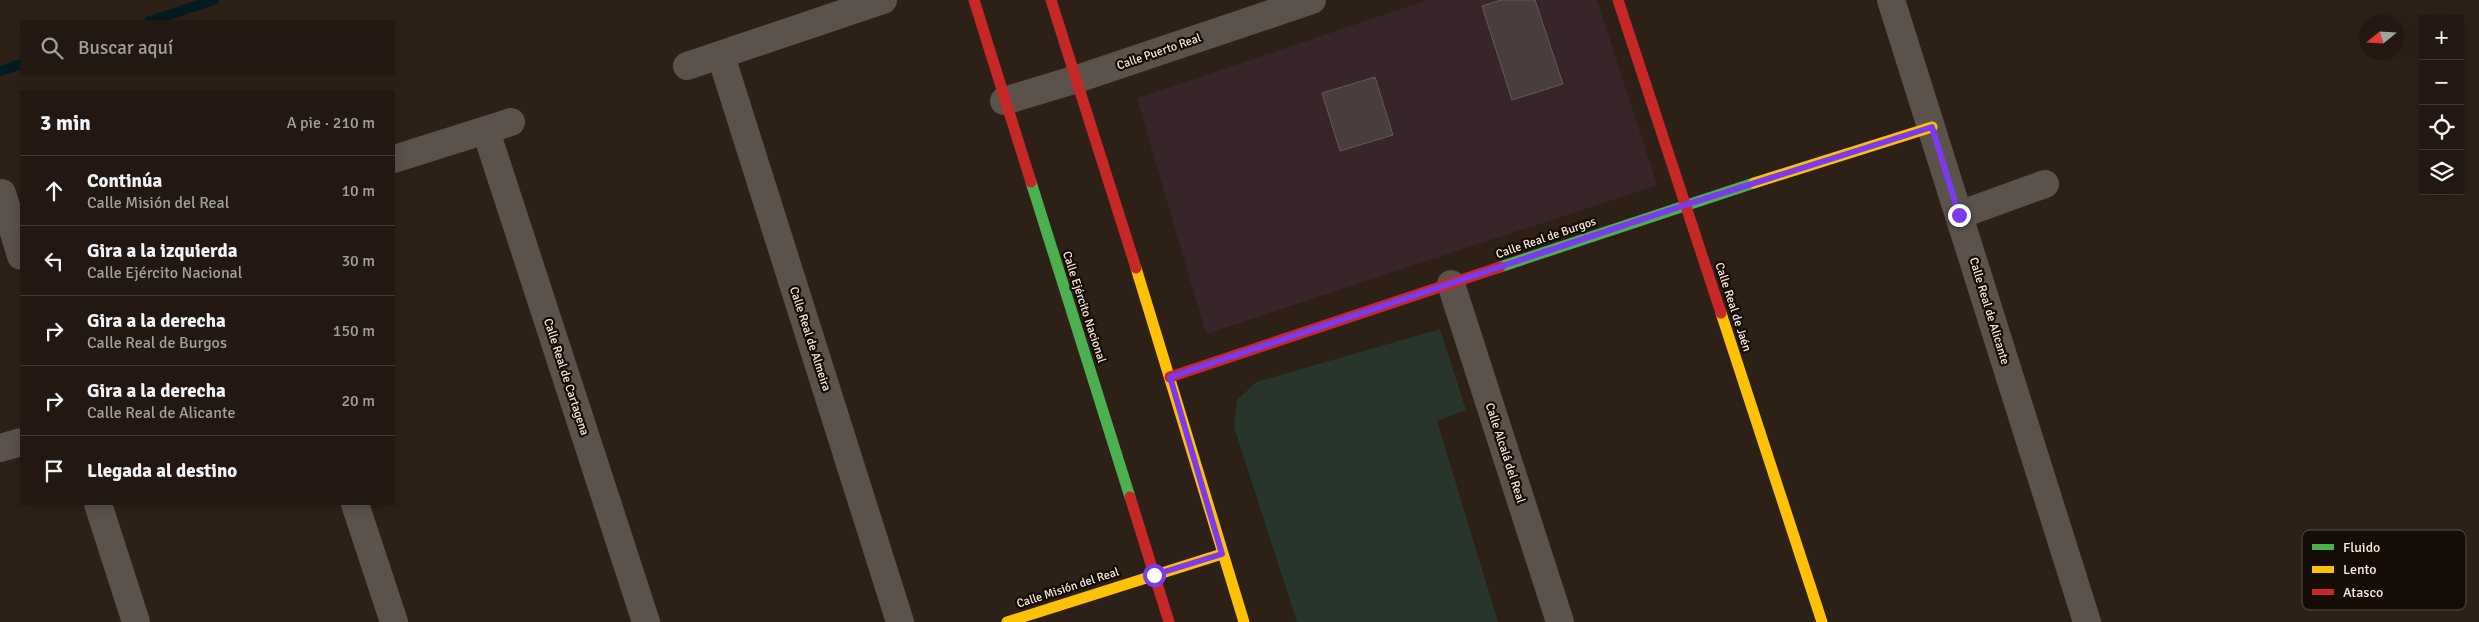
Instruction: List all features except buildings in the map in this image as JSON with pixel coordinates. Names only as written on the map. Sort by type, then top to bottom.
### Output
[{"type":"street","points":[[687,66],[883,0]]},
{"type":"street","name":"Calle Ejército Nacional","points":[[974,0],[1004,101],[1169,622]]},
{"type":"street","points":[[1051,0],[1170,377],[1244,622]]},
{"type":"street","name":"Calle Puerto Real","points":[[1004,101],[1077,79],[1312,0]]},
{"type":"street","name":"Calle Real de Jaén","points":[[1618,0],[1822,622]]},
{"type":"street","name":"Calle Real de Alicante","points":[[1891,0],[2087,622]]},
{"type":"street","name":"Calle Real de Almeira","points":[[721,56],[900,622]]},
{"type":"street","name":"Calle Real de Cartagena","points":[[395,159],[499,126],[646,622]]},
{"type":"street","name":"Calle Real de Burgos","points":[[1170,377],[1685,205],[1932,127]]},
{"type":"street","points":[[1959,215],[2045,184]]},
{"type":"street","points":[[2,193],[20,253]]},
{"type":"street","name":"Calle Alcalá del Real","points":[[1451,284],[1560,622]]},
{"type":"street","points":[[0,448],[20,442]]},
{"type":"street","points":[[98,505],[136,622]]},
{"type":"street","points":[[355,505],[394,622]]},
{"type":"street","name":"Calle Misión del Real","points":[[1007,622],[1222,554]]},
{"type":"shaded area","points":[[1428,0],[1597,0],[1657,185],[1206,334],[1137,98]]},
{"type":"green space","points":[[1440,329],[1466,410],[1437,421],[1498,622],[1297,622],[1234,427],[1237,400],[1256,382]]},
{"type":"waterway","points":[[153,20],[214,0]]},
{"type":"waterway","points":[[0,71],[20,64]]},
{"type":"traffic: fast","points":[[1031,182],[1130,497]]},
{"type":"traffic: fast","points":[[1500,267],[1754,183]]},
{"type":"traffic: slow","points":[[1754,183],[1932,127]]},
{"type":"traffic: slow","points":[[1136,268],[1244,622]]},
{"type":"traffic: slow","points":[[1721,313],[1822,622]]},
{"type":"traffic: slow","points":[[1007,622],[1222,554]]},
{"type":"traffic: jam","points":[[974,0],[1031,182]]},
{"type":"traffic: jam","points":[[1051,0],[1136,268]]},
{"type":"traffic: jam","points":[[1618,0],[1721,313]]},
{"type":"traffic: jam","points":[[1170,377],[1500,267]]},
{"type":"traffic: jam","points":[[1130,497],[1169,622]]},
{"type":"route","points":[[1154,575],[1222,554],[1170,377],[1685,205],[1932,127],[1959,215]]}]
